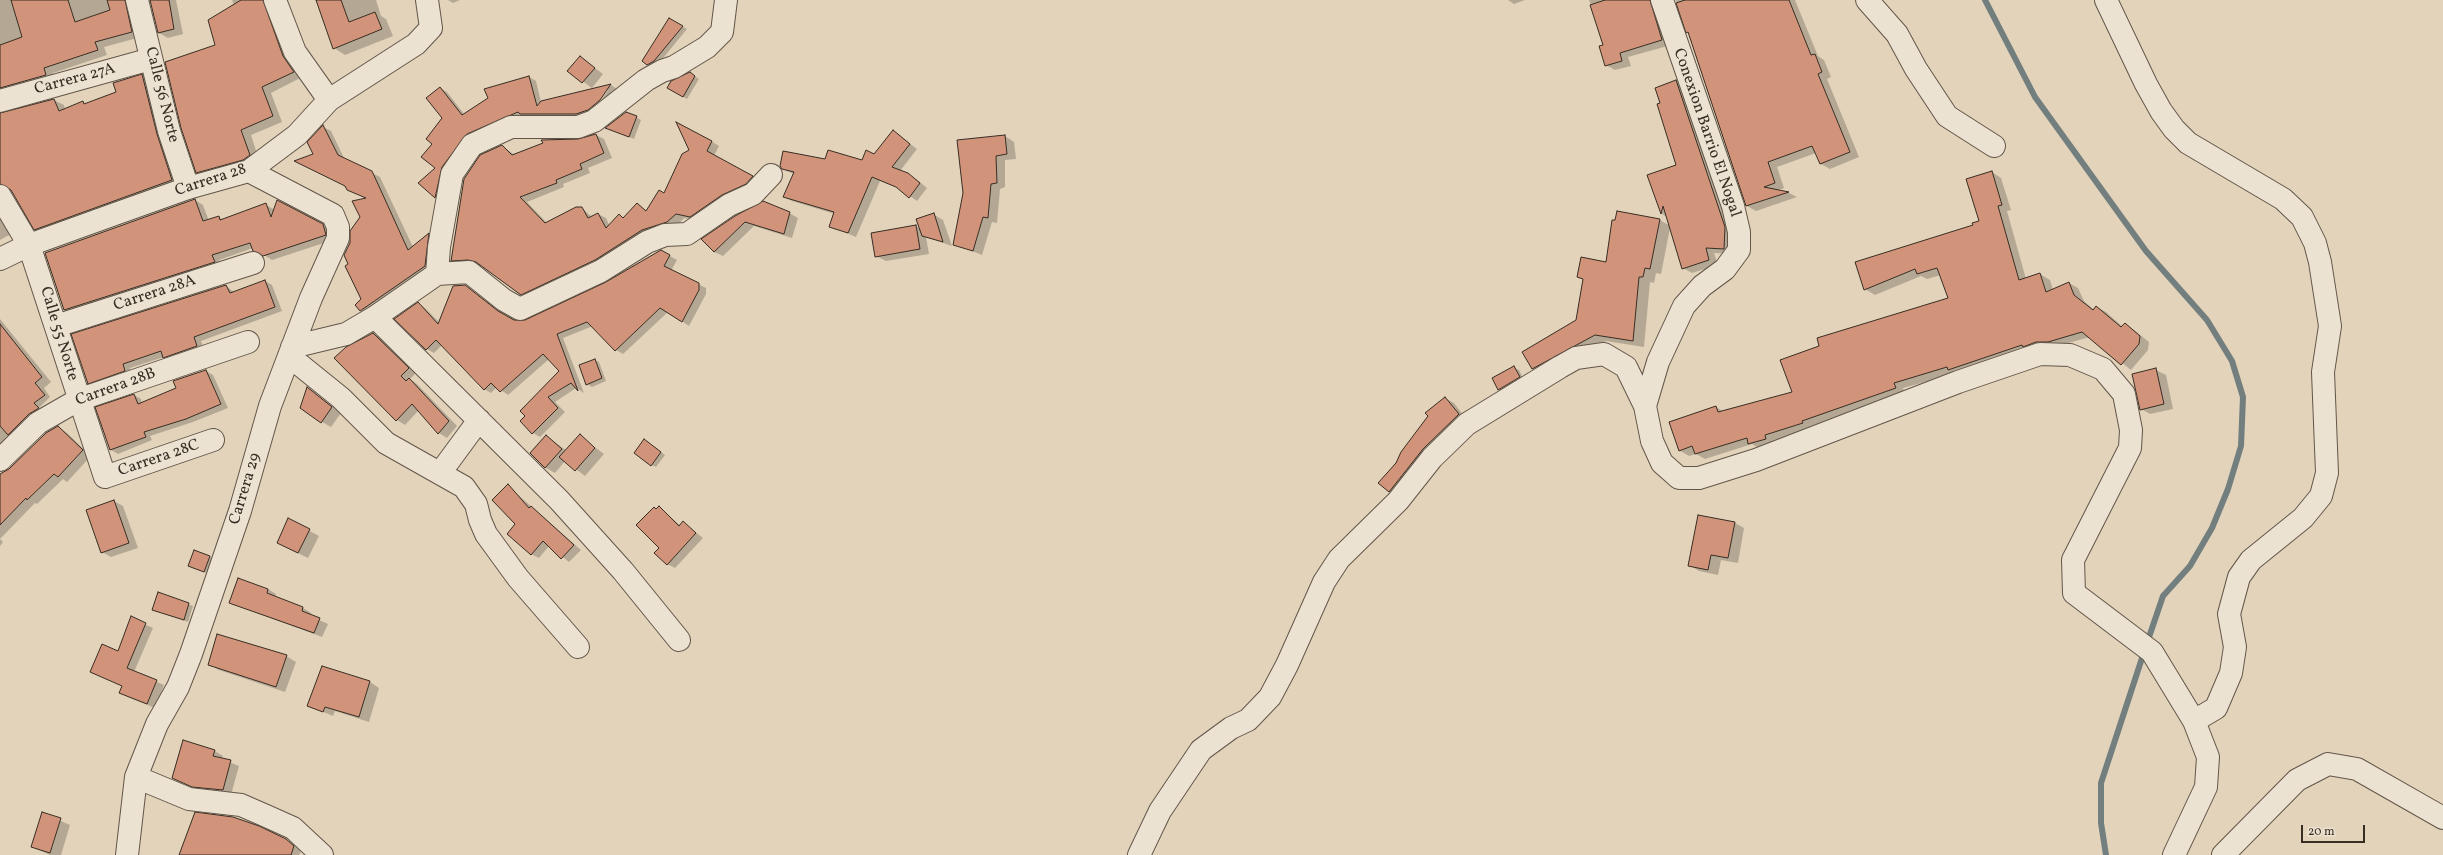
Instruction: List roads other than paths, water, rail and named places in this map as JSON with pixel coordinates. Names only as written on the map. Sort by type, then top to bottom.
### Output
[{"type":"street","name":"Calle 56 Norte","points":[[137,0],[169,132],[188,188]]},
{"type":"street","points":[[275,0],[295,52],[330,100]]},
{"type":"street","name":"Carrera 28","points":[[0,259],[29,246],[188,188],[249,171],[297,135],[330,100],[416,44],[431,28],[427,0]]},
{"type":"street","points":[[437,274],[438,247],[452,174],[472,145],[511,127],[578,127],[594,121],[646,80],[662,71],[674,67],[707,46],[722,32],[726,0]]},
{"type":"street","name":"Conexion Barrio El Nogal","points":[[1645,406],[1658,362],[1684,306],[1702,286],[1725,269],[1739,250],[1739,232],[1733,206],[1662,0]]},
{"type":"street","points":[[1867,0],[1897,34],[1916,69],[1947,116],[1994,146]]},
{"type":"street","points":[[2106,0],[2146,84],[2161,111],[2174,129],[2188,144],[2282,199],[2302,217],[2315,243],[2320,262],[2330,326],[2323,372],[2327,473],[2321,496],[2303,518],[2251,560],[2239,577],[2229,614],[2235,646],[2231,673],[2216,708],[2194,721]]},
{"type":"street","name":"Carrera 27A","points":[[0,101],[151,59]]},
{"type":"street","name":"Carrera 29","points":[[127,855],[136,777],[157,724],[178,687],[192,654],[240,510],[270,406],[311,298],[338,238],[338,227],[333,215],[249,171]]},
{"type":"street","points":[[290,352],[346,334],[375,317],[437,274],[469,272],[504,300],[520,309],[601,271],[647,242],[665,236],[687,234],[729,205],[753,194],[771,175]]},
{"type":"street","name":"Calle 55 Norte","points":[[0,196],[29,246],[56,326],[78,400],[105,477]]},
{"type":"street","name":"Carrera 28A","points":[[56,326],[253,263]]},
{"type":"street","points":[[375,317],[559,500],[623,571],[679,640]]},
{"type":"street","name":"Carrera 28B","points":[[0,460],[38,423],[78,400],[248,342]]},
{"type":"street","points":[[290,352],[341,398],[386,443],[410,458],[464,487],[476,504],[480,520],[486,534],[518,578],[578,647]]},
{"type":"street","points":[[1139,855],[1160,811],[1201,750],[1231,728],[1248,720],[1270,697],[1287,665],[1324,582],[1339,559],[1398,501],[1432,458],[1467,424],[1576,358],[1604,354],[1626,367],[1645,406],[1652,441],[1662,463],[1679,478],[1700,478],[1764,458],[1958,382],[2040,354],[2070,355],[2103,370],[2124,394],[2131,430],[2130,448],[2073,560],[2074,594],[2152,652],[2194,721],[2208,757],[2206,787],[2174,855]]},
{"type":"street","points":[[440,473],[479,420]]},
{"type":"street","name":"Carrera 28C","points":[[105,477],[213,440]]},
{"type":"street","points":[[2223,855],[2297,780],[2328,764],[2357,769],[2443,818]]},
{"type":"street","points":[[136,777],[189,800],[246,808],[293,828],[322,855]]},
{"type":"waterway","points":[[1985,0],[2035,97],[2146,251],[2207,320],[2232,361],[2243,397],[2241,446],[2228,489],[2212,528],[2190,566],[2163,596],[2147,643]]},
{"type":"waterway","points":[[2106,855],[2101,823],[2101,783],[2144,652]]}]
